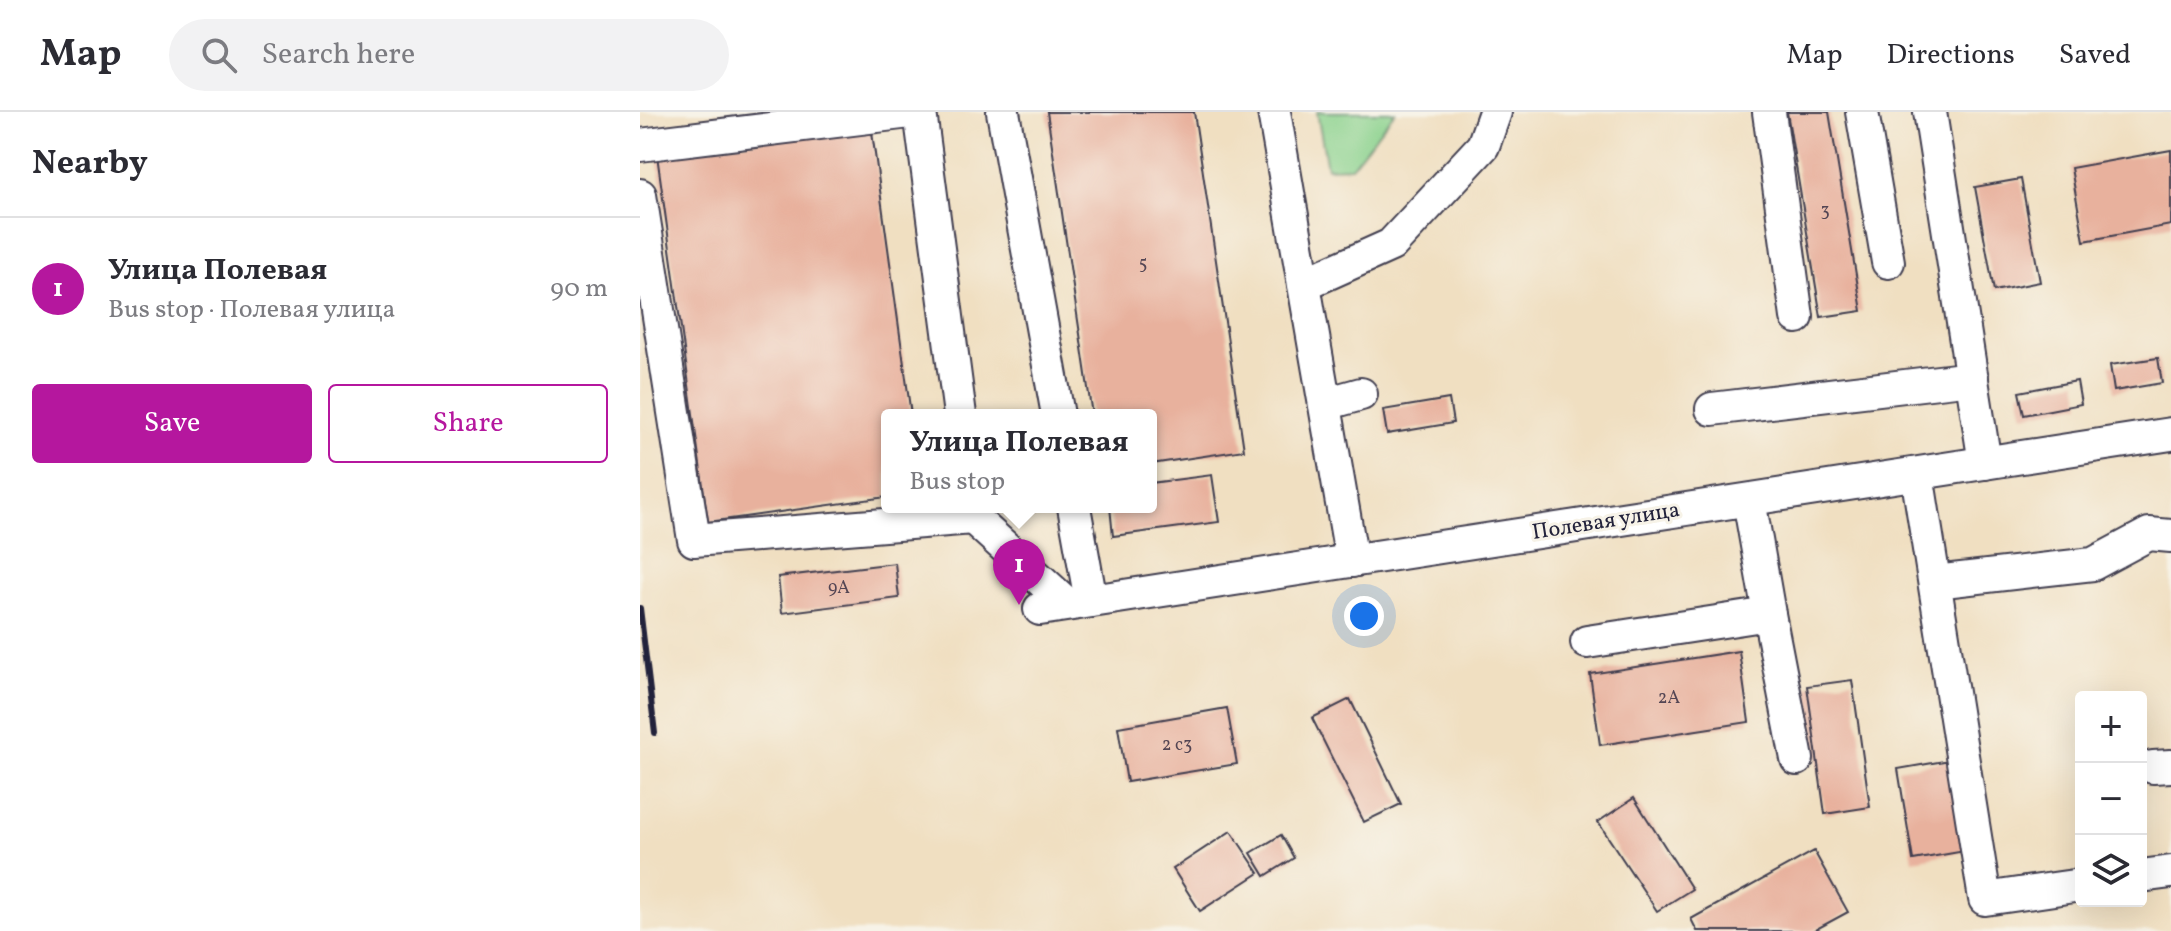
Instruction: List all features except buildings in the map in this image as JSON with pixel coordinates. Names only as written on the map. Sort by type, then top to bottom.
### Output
[{"type":"street","points":[[640,145],[910,112]]},
{"type":"street","points":[[920,112],[959,409]]},
{"type":"street","points":[[1003,112],[1057,409]]},
{"type":"street","points":[[1274,112],[1352,561]]},
{"type":"street","points":[[1304,284],[1391,245],[1483,146],[1495,112]]},
{"type":"street","points":[[1769,112],[1797,317]]},
{"type":"street","points":[[1862,112],[1888,262]]},
{"type":"street","points":[[1930,112],[1985,463]]},
{"type":"street","points":[[640,195],[694,540],[972,513],[1066,605]]},
{"type":"street","points":[[1712,409],[1972,378]]},
{"type":"street","points":[[1325,404],[1361,394]]},
{"type":"street","name":"Полевая улица","points":[[1066,605],[2171,434]]},
{"type":"street","points":[[1917,474],[1985,899],[2075,886]]},
{"type":"street","points":[[1749,500],[1797,759]]},
{"type":"street","points":[[1066,605],[1074,513]]},
{"type":"street","points":[[1935,582],[2093,564],[2149,534],[2171,536]]},
{"type":"street","points":[[1587,642],[1769,614]]},
{"type":"street","points":[[2147,875],[2171,872]]},
{"type":"green space","points":[[1317,112],[1395,112],[1351,167],[1327,168]]},
{"type":"railway","points":[[640,608],[655,733]]},
{"type":"place","name":"Улица Полевая","points":[[1019,605]]}]
